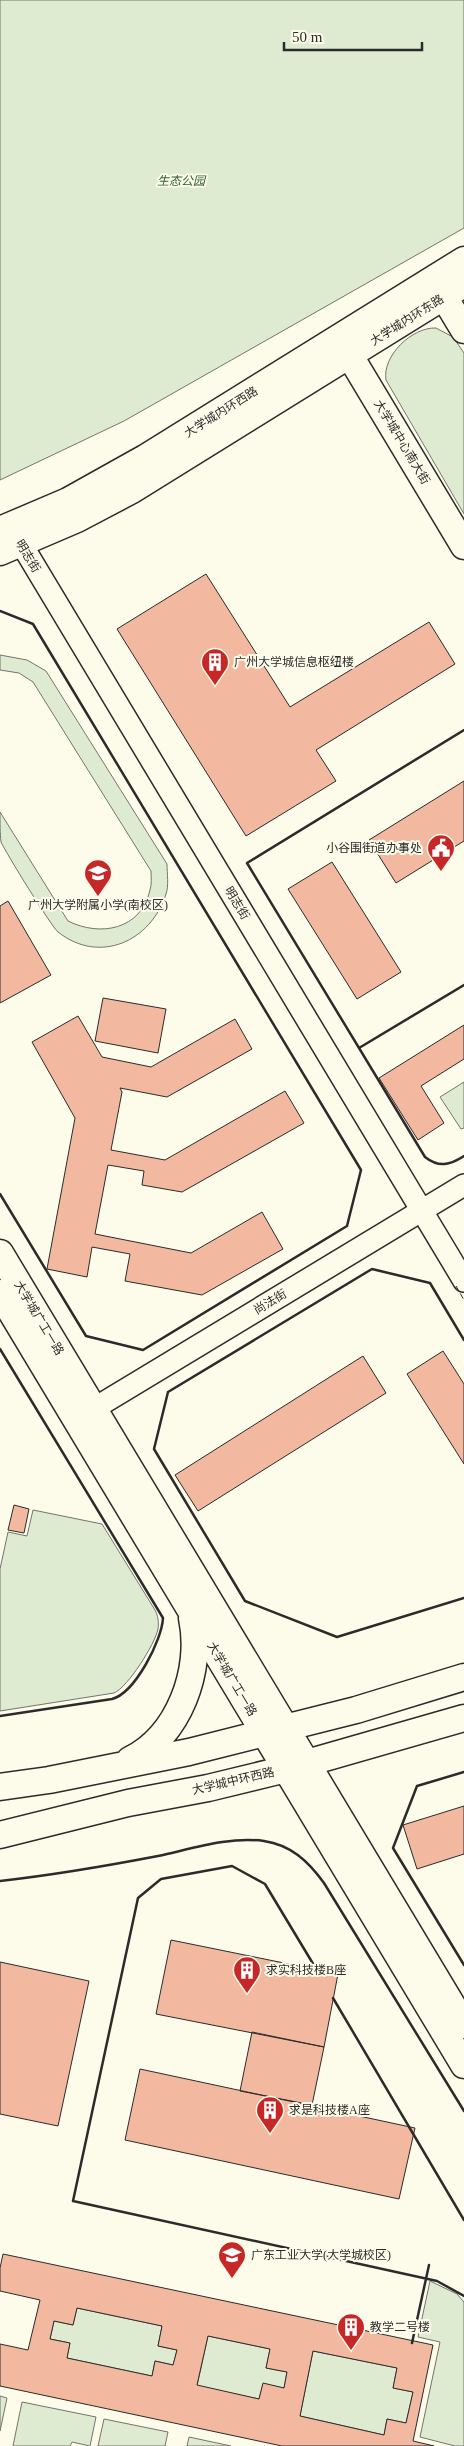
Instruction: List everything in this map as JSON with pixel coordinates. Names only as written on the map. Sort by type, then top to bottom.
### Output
[{"type":"main road","name":"大学城内环东路","points":[[447,287],[464,260]]},
{"type":"main road","points":[[447,287],[464,330]]},
{"type":"main road","name":"大学城内环西路","points":[[8,538],[68,500],[344,347],[447,287]]},
{"type":"main road","name":"大学城中心南大街","points":[[344,347],[464,546]]},
{"type":"main road","name":"大学城广工一路","points":[[0,1253],[190,1610],[275,1731]]},
{"type":"main road","name":"大学城广工一路","points":[[0,1294],[85,1414],[296,1766],[464,2065]]},
{"type":"main road","points":[[120,1764],[142,1754],[155,1744],[170,1724],[181,1704],[191,1675],[195,1649],[195,1631],[190,1610]]},
{"type":"main road","points":[[0,1787],[49,1780],[120,1764],[189,1752],[275,1731],[464,1677]]},
{"type":"main road","name":"大学城中环西路","points":[[0,1835],[119,1805],[208,1788],[296,1766],[464,1718]]},
{"type":"main road","name":"大学城广工一路","points":[[296,1766],[464,2025]]},
{"type":"street","name":"明志街","points":[[8,538],[464,1281]]},
{"type":"street","name":"尚法街","points":[[85,1414],[464,1185]]},
{"type":"green space","name":"生态公园","points":[[0,0],[464,0],[464,228],[124,421],[0,480]]},
{"type":"green space","points":[[436,328],[453,337],[464,353],[464,514],[386,380],[389,362],[401,345],[418,332]]},
{"type":"green space","points":[[0,655],[27,660],[46,671],[167,864],[167,891],[159,910],[149,924],[136,935],[122,943],[107,947],[90,947],[74,942],[58,932],[1,842],[0,812],[68,921],[80,926],[106,929],[129,922],[138,914],[151,888],[151,871],[33,682],[19,673],[0,670]]},
{"type":"green space","points":[[464,1082],[464,1128],[461,1129],[440,1097]]},
{"type":"green space","points":[[33,1510],[102,1524],[155,1610],[158,1619],[158,1629],[152,1644],[140,1664],[126,1683],[114,1693],[0,1711],[0,1569],[8,1532],[27,1536]]},
{"type":"green space","points":[[430,2281],[457,2294],[464,2302],[464,2446],[455,2446],[420,2437],[440,2342],[418,2337]]},
{"type":"green space","points":[[77,2308],[162,2326],[158,2346],[177,2350],[173,2365],[155,2361],[152,2376],[67,2358],[70,2343],[50,2339],[54,2321],[73,2325]]},
{"type":"green space","points":[[208,2336],[270,2349],[266,2368],[287,2372],[284,2388],[263,2384],[259,2399],[197,2386]]},
{"type":"green space","points":[[313,2351],[397,2368],[393,2388],[413,2392],[406,2423],[387,2419],[384,2435],[300,2416]]},
{"type":"green space","points":[[0,2396],[7,2398],[0,2431]]},
{"type":"green space","points":[[22,2402],[96,2417],[90,2446],[72,2442],[70,2446],[13,2446]]},
{"type":"green space","points":[[104,2419],[168,2432],[165,2446],[98,2446]]},
{"type":"green space","points":[[189,2437],[231,2446],[187,2446]]},
{"type":"building","name":"广州大学城信息枢纽楼","points":[[206,574],[290,707],[429,622],[455,664],[316,750],[336,781],[246,836],[117,629]]},
{"type":"building","points":[[464,781],[464,841],[396,883],[369,840]]},
{"type":"building","points":[[332,862],[401,972],[357,999],[288,889]]},
{"type":"building","points":[[8,901],[51,975],[0,1003],[0,906]]},
{"type":"building","points":[[103,998],[166,1009],[158,1053],[95,1041]]},
{"type":"building","points":[[78,1016],[102,1057],[151,1067],[235,1019],[252,1049],[167,1097],[120,1088],[122,1092],[111,1150],[165,1160],[285,1091],[304,1123],[182,1192],[142,1185],[144,1171],[108,1165],[95,1234],[191,1253],[262,1212],[283,1249],[202,1295],[125,1281],[130,1254],[92,1247],[87,1277],[47,1269],[75,1118],[32,1042]]},
{"type":"building","points":[[464,1025],[464,1059],[421,1086],[444,1123],[418,1140],[379,1078]]},
{"type":"building","points":[[443,1351],[464,1384],[464,1464],[407,1374]]},
{"type":"building","points":[[363,1356],[386,1393],[198,1511],[175,1475]]},
{"type":"building","points":[[14,1505],[29,1509],[24,1533],[8,1530]]},
{"type":"building","points":[[464,1806],[464,1854],[417,1869],[403,1825]]},
{"type":"building","name":"求实科技楼B座","points":[[171,1940],[338,1974],[324,2047],[156,2014]]},
{"type":"building","points":[[0,1962],[89,1981],[58,2126],[0,2114]]},
{"type":"building","points":[[252,2032],[324,2047],[312,2105],[240,2091]]},
{"type":"building","name":"求是科技楼A座","points":[[140,2069],[415,2128],[399,2199],[125,2140]]},
{"type":"building","name":"教学二号楼","points":[[3,2254],[433,2345],[413,2441],[434,2446],[282,2446],[0,2386],[0,2344],[28,2350],[40,2300],[0,2291],[0,2268]],"holes":[[[77,2308],[162,2326],[158,2346],[177,2350],[173,2365],[155,2361],[152,2376],[67,2358],[70,2343],[50,2339],[54,2321],[73,2325]],[[208,2336],[270,2349],[266,2368],[287,2372],[284,2388],[263,2383],[259,2399],[197,2385]],[[313,2351],[397,2368],[393,2388],[413,2392],[406,2423],[387,2419],[384,2435],[300,2416]]]},
{"type":"fence","points":[[456,1286],[464,1300]]},
{"type":"wall","points":[[0,611],[33,624],[361,1170],[347,1226],[143,1350],[86,1336],[0,1194]]},
{"type":"wall","points":[[464,730],[247,863],[425,1157],[435,1163],[444,1164],[454,1162],[464,1156]]},
{"type":"wall","points":[[359,1048],[464,985]]},
{"type":"wall","points":[[464,1340],[430,1283],[372,1269],[168,1392],[154,1449],[245,1601],[337,1637],[464,1598]]},
{"type":"wall","points":[[0,1349],[163,1618],[158,1639],[146,1665],[130,1687],[121,1695],[112,1699],[0,1716]]},
{"type":"wall","points":[[464,1772],[417,1786],[393,1848],[464,1965]]},
{"type":"wall","points":[[0,1881],[119,1863],[238,1840],[264,1841],[283,1846],[305,1861],[324,1883],[464,2111]]},
{"type":"wall","points":[[318,1972],[265,1884],[232,1866],[161,1879],[138,1898],[73,2201],[437,2281],[464,2296]]},
{"type":"wall","points":[[333,1998],[464,2220]]},
{"type":"wall","points":[[412,2343],[429,2265]]},
{"type":"place","name":"广州大学城信息枢纽楼","points":[[215,686]]},
{"type":"place","name":"小谷围街道办事处","points":[[441,872]]},
{"type":"place","name":"广州大学附属小学(南校区)","points":[[98,897]]},
{"type":"place","name":"求实科技楼B座","points":[[247,1994]]},
{"type":"place","name":"求是科技楼A座","points":[[270,2134]]},
{"type":"place","name":"广东工业大学(大学城校区)","points":[[232,2279]]},
{"type":"place","name":"教学二号楼","points":[[351,2351]]}]
